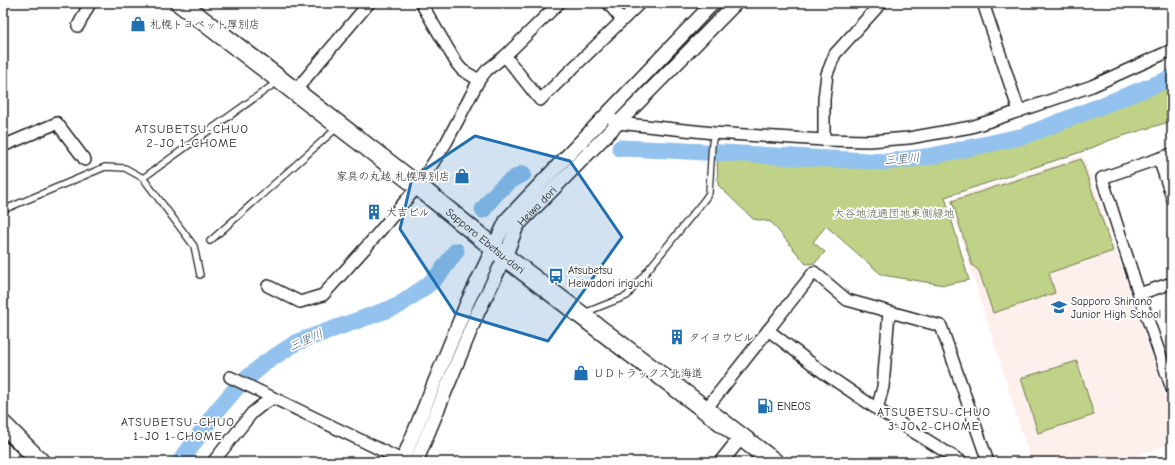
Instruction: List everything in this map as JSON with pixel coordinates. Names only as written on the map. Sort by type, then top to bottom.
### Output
[{"type":"highway","name":"Sapporo Ebetsu-dori","points":[[180,3],[418,186],[499,253],[774,462]]},
{"type":"main road","points":[[3,424],[41,462]]},
{"type":"main road","points":[[3,451],[14,462]]},
{"type":"street","points":[[78,26],[90,3]]},
{"type":"street","points":[[295,91],[369,3]]},
{"type":"street","points":[[421,3],[457,64],[462,70],[478,80]]},
{"type":"street","points":[[268,286],[300,302],[323,295],[418,186],[446,143],[478,80],[487,70],[505,56],[559,3]]},
{"type":"street","points":[[608,3],[622,20]]},
{"type":"street","points":[[505,56],[540,100],[640,3]]},
{"type":"street","name":"Heiwa dori","points":[[416,462],[478,312],[499,253],[507,219],[713,3]]},
{"type":"street","name":"Heiwa dori","points":[[403,461],[467,303],[517,226],[736,3]]},
{"type":"street","points":[[824,140],[824,99],[827,74],[835,54],[882,3]]},
{"type":"street","points":[[983,3],[1019,111]]},
{"type":"street","points":[[607,114],[617,123],[713,139],[870,141],[909,138],[971,127],[996,120],[1092,86],[1172,50]]},
{"type":"street","points":[[3,146],[57,123],[85,160]]},
{"type":"street","points":[[1172,154],[1102,178],[1139,294],[1172,389]]},
{"type":"street","points":[[1159,159],[1172,197]]},
{"type":"street","points":[[706,409],[814,272],[847,300],[940,326],[988,462]]},
{"type":"street","points":[[1139,294],[1172,282]]},
{"type":"street","points":[[877,409],[883,387],[889,312]]},
{"type":"street","points":[[768,330],[824,373],[877,409],[962,462]]},
{"type":"street","points":[[232,378],[403,461]]},
{"type":"street","points":[[213,462],[252,413],[273,398]]},
{"type":"street","points":[[721,462],[741,437]]},
{"type":"lane","points":[[143,178],[280,79]]},
{"type":"lane","points":[[210,241],[340,126]]},
{"type":"lane","points":[[580,315],[626,296],[709,193],[713,139]]},
{"type":"lane","points":[[3,210],[105,167],[125,168],[143,178],[194,246],[200,276]]},
{"type":"highlighted area","points":[[475,136],[570,161],[622,237],[548,341],[455,313],[400,229],[412,178]]},
{"type":"shaded area","name":"Sapporo Shinano Junior High School","points":[[1083,155],[1172,415],[1172,443],[1119,462],[1031,462],[949,199]]},
{"type":"green space","name":"大谷地流通団地東側緑地","points":[[1172,86],[1172,121],[1113,139],[1084,151],[945,197],[969,280],[944,285],[882,275],[826,226],[813,242],[825,252],[815,263],[806,264],[771,222],[753,219],[718,185],[717,156],[932,159],[1002,147]]},
{"type":"green space","points":[[1081,159],[1113,251],[1049,273],[1055,293],[993,313],[979,271],[972,265],[952,201]]},
{"type":"green space","points":[[1077,361],[1094,415],[1038,433],[1021,378]]},
{"type":"waterway","name":"三里川","points":[[620,148],[886,162],[932,156],[1024,136],[1172,78]]},
{"type":"waterway","name":"三里川","points":[[483,210],[500,189],[523,174]]},
{"type":"waterway","name":"三里川","points":[[180,462],[215,413],[238,386],[265,363],[297,342],[398,306],[429,284],[441,272],[456,251]]},
{"type":"place","name":"札幌トヨペット厚別店","points":[[138,24]]},
{"type":"place","name":"家具の丸越 札幌厚別店","points":[[462,176]]},
{"type":"place","name":"大吉ビル","points":[[374,212]]},
{"type":"place","name":"Atsubetsu Heiwadori iriguchi","points":[[556,276]]},
{"type":"place","name":"Sapporo Shinano Junior High School","points":[[1059,307]]},
{"type":"place","name":"タイヨウビル","points":[[677,337]]},
{"type":"place","name":"ＵＤトラックス北海道","points":[[581,373]]},
{"type":"place","name":"ENEOS","points":[[765,406]]},
{"type":"district","name":"ATSUBETSU-CHUO 2-JO 1-CHOME","points":[[192,136]]},
{"type":"district","name":"ATSUBETSU-CHUO 3-JO 2-CHOME","points":[[934,419]]},
{"type":"district","name":"ATSUBETSU-CHUO 1-JO 1-CHOME","points":[[178,429]]}]
